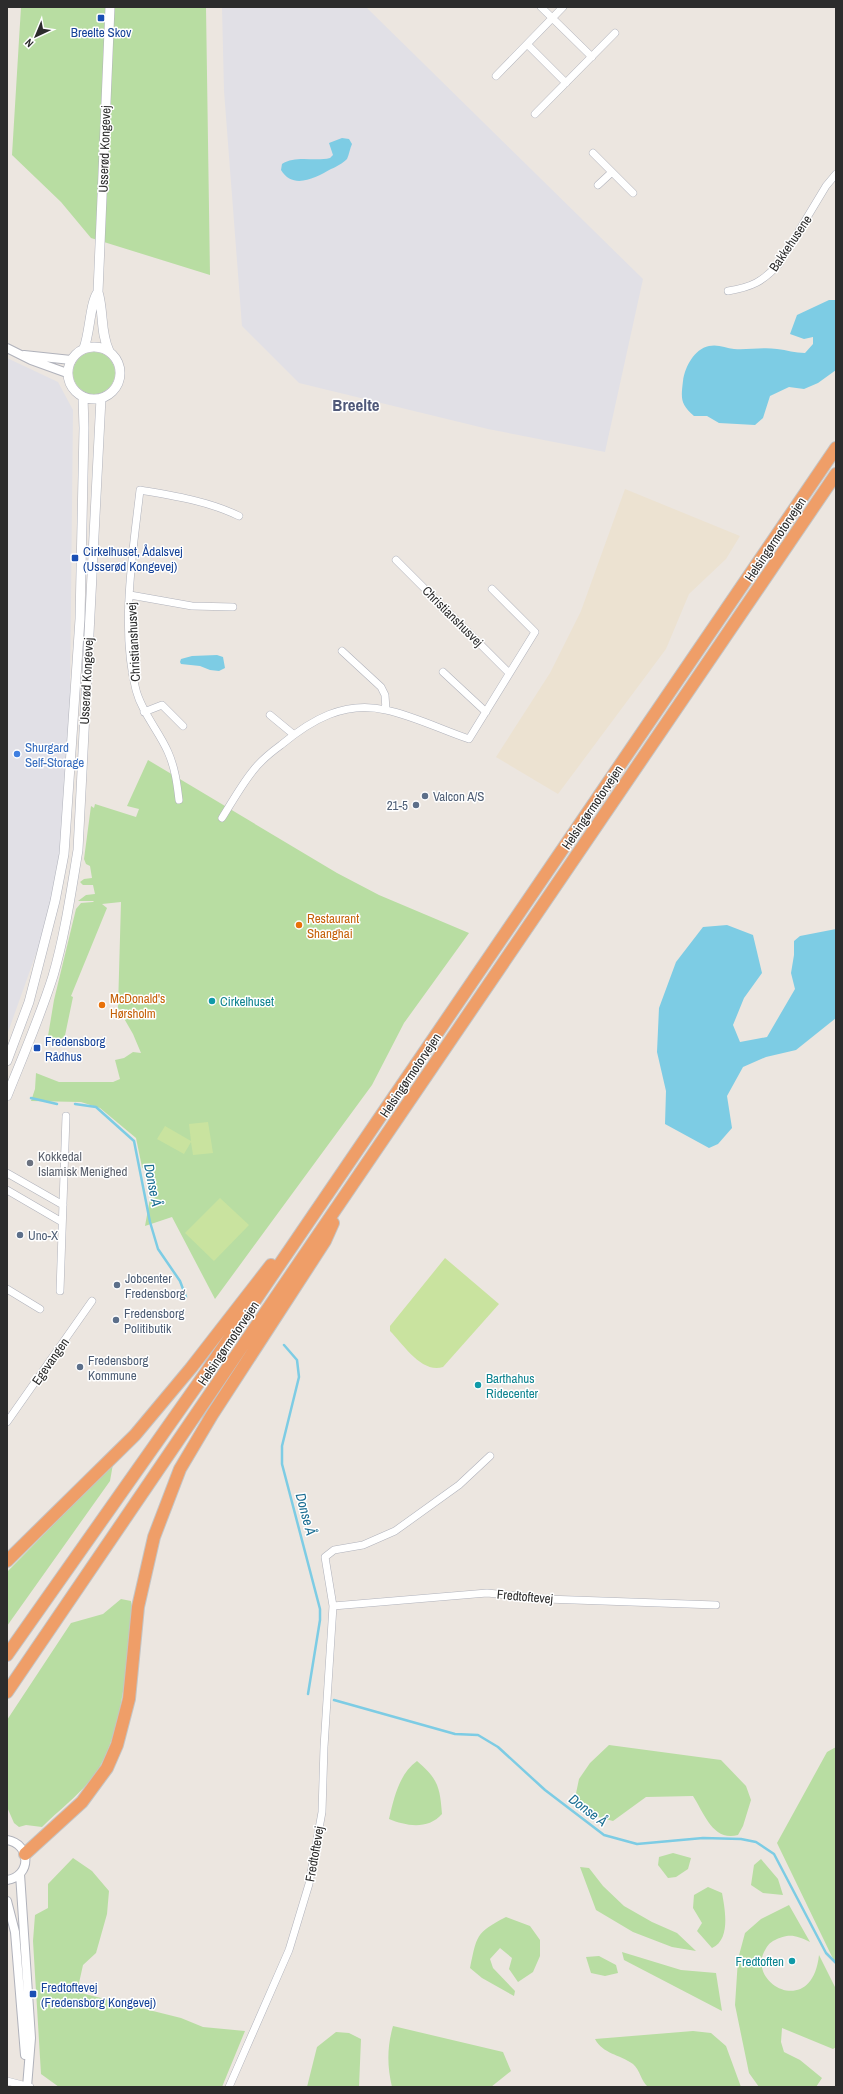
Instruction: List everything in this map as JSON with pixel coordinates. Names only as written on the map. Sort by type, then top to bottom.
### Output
[{"type":"highway","name":"Helsingørmotorvejen","points":[[7,1655],[137,1472],[836,448]]},
{"type":"highway","name":"Helsingørmotorvejen","points":[[7,1692],[836,474]]},
{"type":"highway","points":[[25,1854],[82,1802],[107,1768],[117,1745],[129,1699],[138,1607],[154,1537],[180,1469],[212,1415],[325,1241],[351,1187]]},
{"type":"highway","points":[[7,1561],[135,1435],[191,1368],[263,1274],[307,1223]]},
{"type":"main road","name":"Usserød Kongevej","points":[[109,351],[104,337],[101,301],[98,292],[110,7]]},
{"type":"main road","name":"Usserød Kongevej","points":[[84,348],[89,335],[94,297],[98,292]]},
{"type":"main road","points":[[97,347],[109,351],[118,362],[120,375],[115,389],[101,398],[92,399],[83,397],[74,390],[68,373],[71,360],[84,348],[97,347]]},
{"type":"main road","name":"Usserød Kongevej","points":[[7,1061],[29,1002],[55,901],[64,854],[80,619],[84,428],[83,397]]},
{"type":"main road","name":"Usserød Kongevej","points":[[7,1096],[35,1028],[53,976],[71,894],[78,850],[101,398]]},
{"type":"street","points":[[541,7],[592,57]]},
{"type":"street","points":[[496,76],[563,7]]},
{"type":"street","points":[[536,114],[615,33]]},
{"type":"street","points":[[527,44],[566,83]]},
{"type":"street","points":[[593,153],[633,194]]},
{"type":"street","points":[[598,185],[612,172]]},
{"type":"street","name":"Bakkehusene","points":[[728,291],[758,284],[769,275],[779,264],[826,186],[836,174]]},
{"type":"street","points":[[7,348],[31,360],[68,373]]},
{"type":"street","points":[[24,356],[27,354],[71,360]]},
{"type":"street","name":"Christianshusvej","points":[[179,800],[175,770],[168,751],[144,712],[136,691],[132,669],[129,625],[131,567],[140,490],[190,499],[220,507],[239,516]]},
{"type":"street","name":"Christianshusvej","points":[[396,560],[510,673]]},
{"type":"street","points":[[222,818],[252,771],[262,760],[293,734],[315,719],[340,710],[363,706],[386,710],[469,740],[535,632],[492,589]]},
{"type":"street","name":"Christianshusvej","points":[[130,595],[192,606],[233,607]]},
{"type":"street","points":[[342,651],[381,687],[385,695],[386,710]]},
{"type":"street","points":[[443,672],[486,712]]},
{"type":"street","points":[[144,712],[162,705],[183,726]]},
{"type":"street","points":[[270,715],[293,734]]},
{"type":"street","points":[[60,1291],[66,1116]]},
{"type":"street","points":[[7,1173],[62,1205]]},
{"type":"street","points":[[7,1190],[62,1222]]},
{"type":"street","points":[[7,1289],[40,1309]]},
{"type":"street","name":"Egevangen","points":[[7,1422],[92,1301]]},
{"type":"street","name":"Fredtoftevej","points":[[229,2087],[289,1950],[309,1884],[322,1812],[324,1746],[333,1606],[325,1557],[334,1550],[363,1544],[395,1531],[459,1485],[490,1456]]},
{"type":"street","name":"Fredtoftevej","points":[[333,1606],[487,1593],[546,1599],[716,1605]]},
{"type":"street","points":[[7,1838],[19,1844],[25,1854],[26,1864],[20,1874],[7,1880]]},
{"type":"street","points":[[20,1874],[30,2030],[28,2087]]},
{"type":"street","points":[[7,1901],[15,1932],[28,2087]]},
{"type":"street","points":[[7,2081],[28,2087]]},
{"type":"shaded area","points":[[222,7],[366,7],[643,279],[605,452],[488,429],[299,383],[242,326],[224,91]]},
{"type":"shaded area","points":[[7,358],[58,382],[73,410],[69,793],[52,909],[7,1035]]},
{"type":"shaded area","points":[[625,489],[740,536],[726,559],[689,594],[666,649],[558,794],[496,757],[550,673],[581,611]]},
{"type":"green space","points":[[21,7],[206,7],[210,275],[91,238],[61,202],[12,155]]},
{"type":"green space","points":[[90,352],[98,352],[109,358],[115,369],[115,377],[109,388],[98,394],[90,394],[79,388],[73,377],[73,369],[79,358]]},
{"type":"green space","points":[[148,760],[337,873],[379,895],[469,933],[404,1023],[372,1085],[215,1299],[172,1217],[145,1226],[153,1182],[142,1167],[136,1138],[100,1108],[81,1102],[31,1101],[35,1089],[36,1073],[59,1082],[113,1082],[120,1079],[115,1060],[124,1058],[133,1052],[141,1053],[133,1034],[118,1008],[121,902],[102,904],[107,908],[71,996],[73,997],[63,1045],[47,1042],[54,1000],[76,909],[81,903],[94,901],[78,901],[86,895],[95,894],[93,885],[83,885],[80,882],[84,879],[92,878],[90,866],[86,864],[84,859],[91,806],[94,808],[95,804],[136,817],[139,809],[127,806]]},
{"type":"green space","points":[[208,1122],[213,1153],[193,1155],[191,1142],[184,1154],[157,1139],[165,1126],[191,1141],[189,1124]]},
{"type":"green space","points":[[220,1198],[249,1225],[214,1261],[185,1233]]},
{"type":"green space","points":[[445,1258],[499,1304],[443,1367],[435,1368],[420,1362],[407,1350],[390,1331],[390,1326]]},
{"type":"green space","points":[[113,1464],[110,1481],[7,1626],[7,1572]]},
{"type":"green space","points":[[121,1599],[131,1601],[132,1607],[129,1646],[119,1711],[114,1732],[107,1751],[99,1768],[87,1784],[42,1827],[26,1825],[19,1827],[14,1823],[7,1807],[7,1720],[71,1623],[103,1614]]},
{"type":"green space","points":[[609,1745],[721,1760],[746,1786],[751,1800],[743,1826],[738,1835],[729,1836],[716,1830],[705,1818],[693,1796],[646,1797],[613,1821],[591,1815],[574,1803],[579,1779],[590,1763]]},
{"type":"green space","points":[[836,1747],[836,1965],[777,1843],[827,1752]]},
{"type":"green space","points":[[417,1761],[424,1767],[437,1784],[442,1814],[430,1823],[417,1825],[410,1825],[389,1819],[398,1787],[411,1766]]},
{"type":"green space","points":[[673,1853],[691,1858],[688,1869],[676,1877],[668,1878],[658,1865],[659,1857]]},
{"type":"green space","points":[[73,1858],[92,1871],[109,1891],[107,1914],[96,1953],[83,1965],[77,1992],[181,2018],[203,2027],[245,2031],[222,2087],[59,2087],[41,2074],[33,1941],[35,1915],[48,1908],[48,1884]]},
{"type":"green space","points":[[761,1859],[778,1879],[783,1895],[763,1893],[751,1885],[754,1865]]},
{"type":"green space","points":[[580,1867],[589,1868],[603,1886],[624,1906],[652,1922],[677,1933],[696,1951],[672,1947],[633,1932],[596,1910]]},
{"type":"green space","points":[[708,1887],[722,1893],[725,1915],[722,1938],[718,1944],[712,1948],[697,1931],[702,1923],[693,1908],[694,1895]]},
{"type":"green space","points":[[789,1905],[810,1942],[792,1936],[779,1938],[771,1942],[768,1946],[764,1952],[761,1964],[765,1975],[773,1984],[783,1990],[794,1991],[805,1986],[814,1975],[819,1955],[836,1989],[836,2047],[833,2049],[782,2028],[781,2042],[784,2052],[800,2060],[822,2078],[816,2087],[759,2087],[749,2073],[735,2005],[738,1959],[745,1933],[761,1919]]},
{"type":"green space","points":[[506,1917],[530,1926],[540,1940],[540,1956],[533,1972],[518,1982],[509,1969],[512,1958],[500,1948],[490,1959],[493,1968],[515,1991],[514,1996],[482,1978],[470,1968],[474,1949],[479,1936],[488,1927]]},
{"type":"green space","points":[[622,1952],[681,1970],[716,1973],[722,2011],[624,1960]]},
{"type":"green space","points":[[599,1956],[616,1965],[618,1973],[605,1976],[591,1973],[586,1957]]},
{"type":"green space","points":[[393,2026],[503,2052],[511,2071],[491,2087],[392,2087],[388,2056]]},
{"type":"green space","points":[[693,2031],[711,2033],[726,2046],[741,2087],[648,2087],[633,2064],[602,2048],[595,2039]]},
{"type":"green space","points":[[336,2032],[349,2033],[361,2039],[359,2087],[307,2087],[317,2047]]},
{"type":"water","points":[[342,138],[349,139],[352,144],[347,159],[318,176],[311,179],[298,181],[292,180],[281,170],[282,164],[287,161],[330,158],[333,155],[329,143]]},
{"type":"water","points":[[829,300],[836,300],[836,370],[818,383],[804,389],[789,387],[770,396],[763,418],[755,425],[719,423],[707,416],[694,416],[689,412],[682,400],[682,387],[688,365],[691,359],[699,351],[709,346],[716,345],[734,349],[772,348],[805,353],[813,344],[813,337],[804,339],[790,334],[797,315]]},
{"type":"water","points":[[217,655],[223,657],[225,668],[219,671],[210,670],[200,666],[181,664],[180,662],[181,659],[192,656]]},
{"type":"water","points":[[727,925],[753,935],[762,973],[744,998],[733,1025],[740,1042],[767,1037],[795,989],[791,973],[794,955],[794,941],[800,936],[836,929],[836,1018],[796,1050],[766,1057],[743,1067],[727,1096],[732,1128],[718,1144],[709,1148],[665,1124],[666,1091],[657,1052],[659,1008],[676,962],[703,927]]},
{"type":"waterway","name":"Donse Å","points":[[31,1098],[57,1104]]},
{"type":"waterway","name":"Donse Å","points":[[75,1104],[96,1107],[134,1141],[150,1222],[158,1249],[180,1281],[186,1297]]},
{"type":"waterway","name":"Donse Å","points":[[284,1345],[297,1360],[299,1377],[282,1446],[282,1464],[320,1609],[320,1620],[308,1694]]},
{"type":"waterway","name":"Donse Å","points":[[334,1700],[455,1734],[478,1735],[498,1747],[545,1790],[604,1835],[637,1844],[703,1838],[741,1839],[756,1842],[774,1854],[826,1953],[836,1963]]},
{"type":"place","name":"Breelte Skov","points":[[101,18]]},
{"type":"place","name":"Cirkelhuset, Ådalsvej (Usserød Kongevej)","points":[[75,558]]},
{"type":"place","name":"Shurgard Self-Storage","points":[[17,754]]},
{"type":"place","name":"Valcon A/S","points":[[425,796]]},
{"type":"place","name":"21-5","points":[[416,805]]},
{"type":"place","name":"Restaurant Shanghai","points":[[299,925]]},
{"type":"place","name":"Cirkelhuset","points":[[212,1001]]},
{"type":"place","name":"McDonald's Hørsholm","points":[[102,1005]]},
{"type":"place","name":"Fredensborg Rådhus","points":[[37,1048]]},
{"type":"place","name":"Kokkedal Islamisk Menighed","points":[[30,1163]]},
{"type":"place","name":"Uno-X","points":[[20,1235]]},
{"type":"place","name":"Jobcenter Fredensborg","points":[[117,1285]]},
{"type":"place","name":"Fredensborg Politibutik","points":[[116,1320]]},
{"type":"place","name":"Fredensborg Kommune","points":[[80,1367]]},
{"type":"place","name":"Barthahus Ridecenter","points":[[478,1385]]},
{"type":"place","name":"Fredtoften","points":[[792,1961]]},
{"type":"place","name":"Fredtoftevej (Fredensborg Kongevej)","points":[[33,1994]]},
{"type":"district","name":"Breelte","points":[[356,405]]}]
